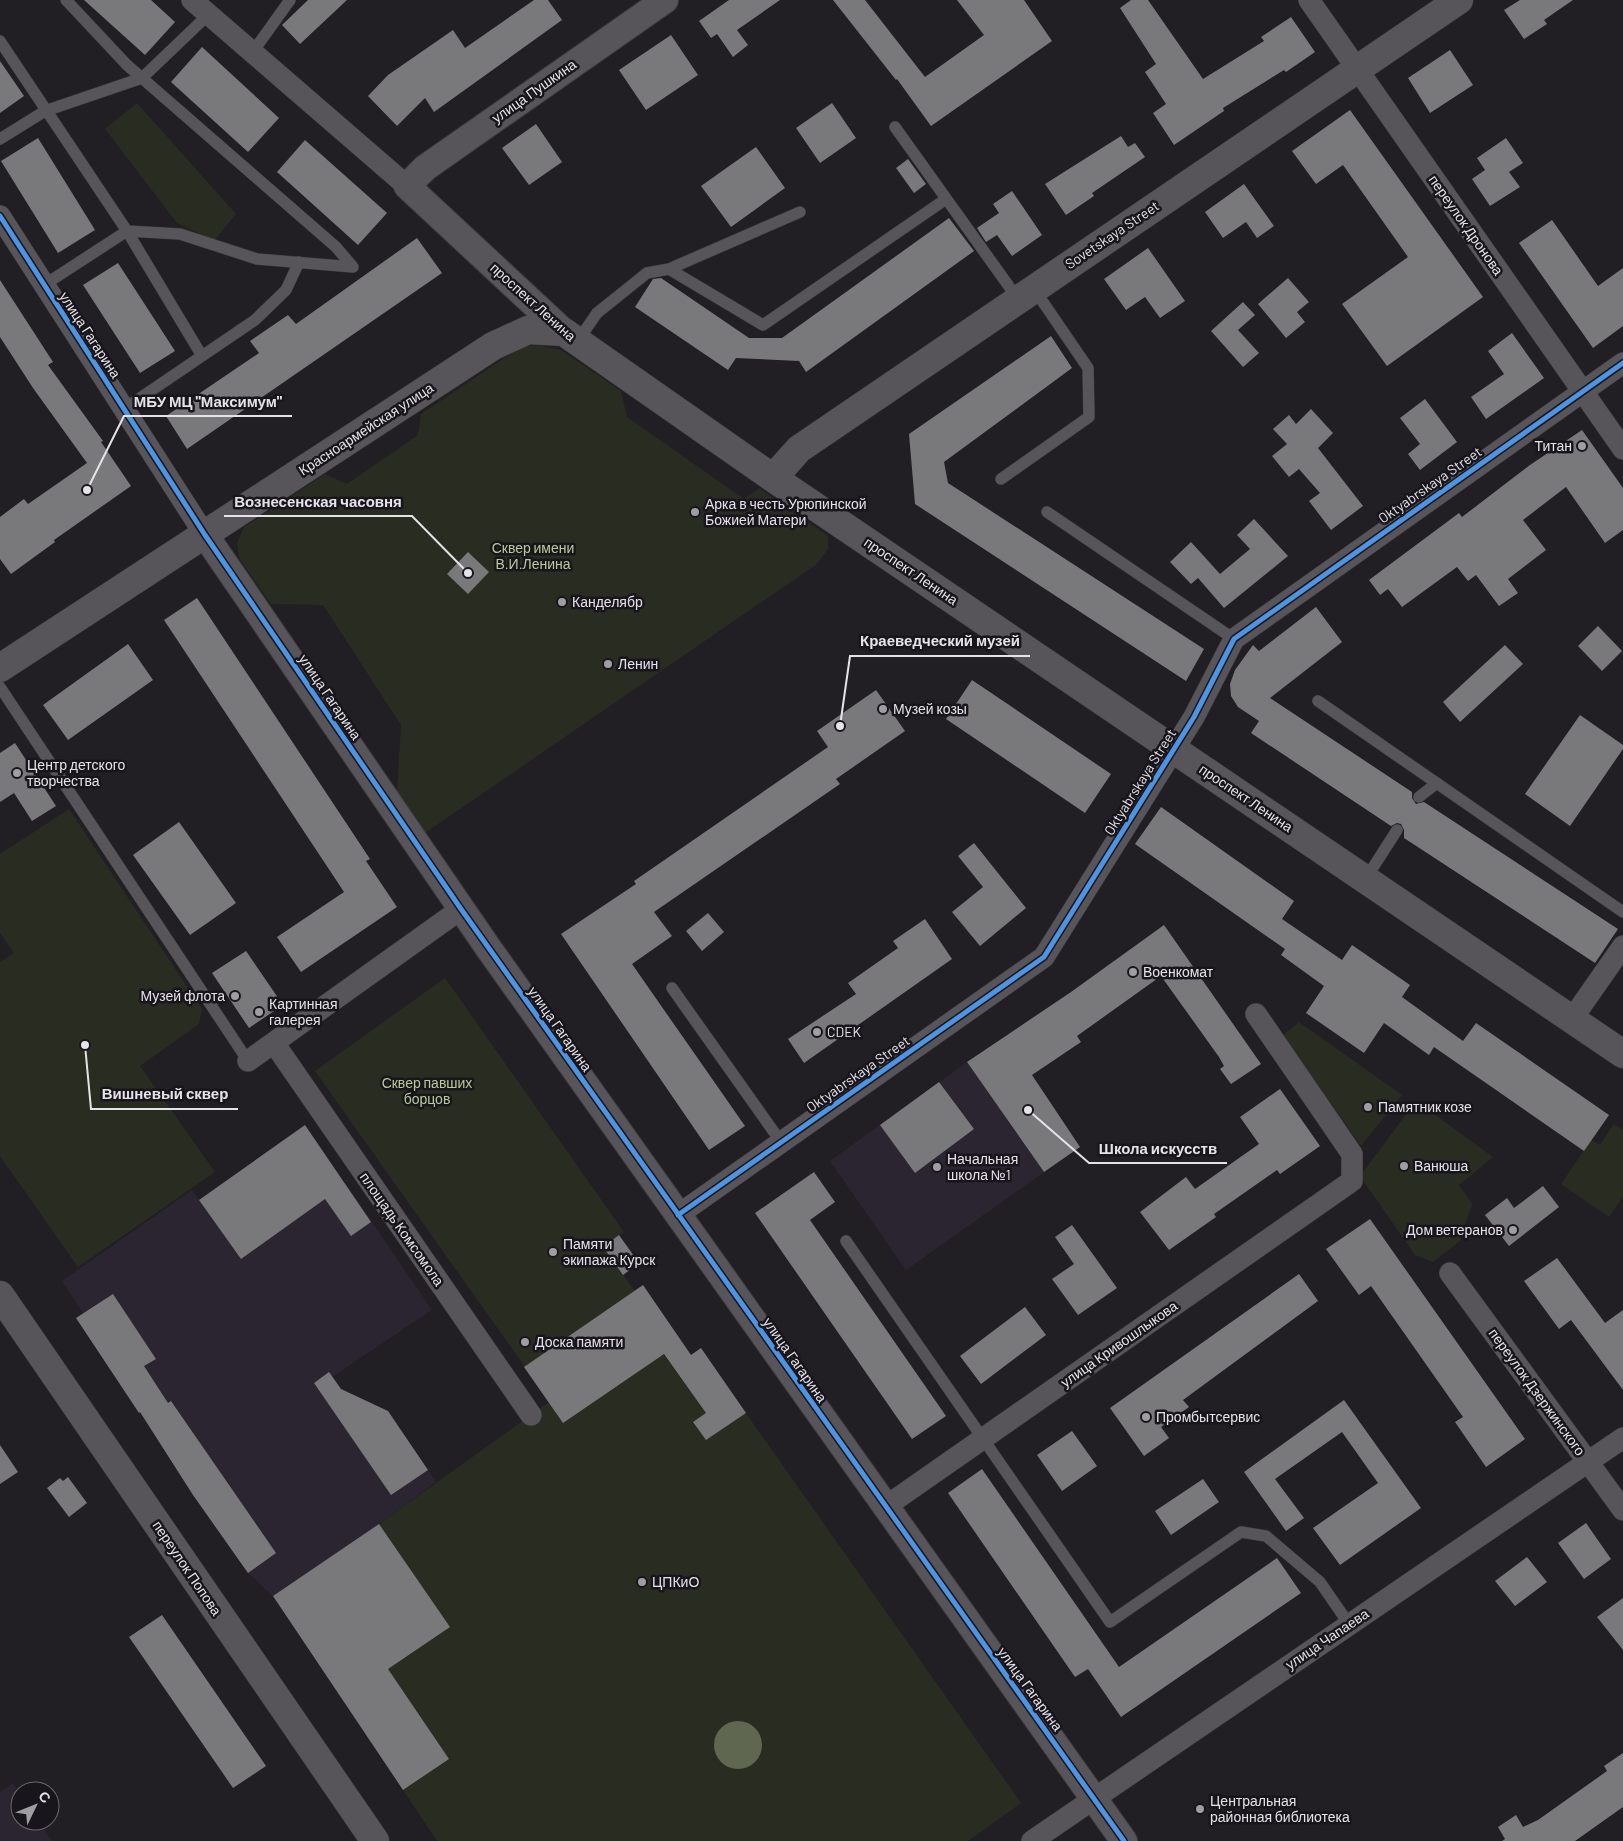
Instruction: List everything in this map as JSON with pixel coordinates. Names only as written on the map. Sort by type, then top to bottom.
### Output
[{"type":"main road","name":"Sovetskaya Street","points":[[773,478],[798,449],[1459,0]]},
{"type":"main road","name":"Красноармейская улица","points":[[0,668],[493,346],[528,330],[570,337]]},
{"type":"main road","name":"проспект Ленина","points":[[570,337],[773,478],[1623,1054]]},
{"type":"main road","name":"переулок Попова","points":[[0,1295],[375,1841]]},
{"type":"street","name":"проспект Ленина","points":[[192,0],[407,186],[570,337]]},
{"type":"street","name":"улица Пушкина","points":[[407,186],[425,168],[664,0]]},
{"type":"street","name":"переулок Дронова","points":[[1309,0],[1623,450]]},
{"type":"street","name":"улица Гагарина","points":[[0,216],[205,535],[461,909],[1124,1841]]},
{"type":"street","name":"Oktyabrskaya Street","points":[[678,1214],[1044,957],[1092,884],[1194,717],[1234,639],[1623,363]]},
{"type":"street","points":[[248,1061],[461,909]]},
{"type":"street","points":[[1572,1019],[1623,946]]},
{"type":"street","name":"улица Кривошлыкова","points":[[885,1506],[1352,1181],[1352,1154],[1256,1014]]},
{"type":"street","name":"площадь Комсомола","points":[[274,1043],[531,1415]]},
{"type":"street","name":"переулок Дзержинского","points":[[1450,1273],[1623,1510]]},
{"type":"street","name":"улица Чапаева","points":[[1032,1841],[1623,1438]]},
{"type":"lane","points":[[44,285],[127,231],[180,234],[257,259],[353,267],[336,247],[142,78],[66,0]]},
{"type":"lane","points":[[252,53],[290,0]]},
{"type":"lane","points":[[0,139],[45,111],[142,78],[209,14]]},
{"type":"lane","points":[[0,41],[127,231],[202,356]]},
{"type":"lane","points":[[895,127],[946,199],[1088,368],[1089,417],[1001,479]]},
{"type":"lane","points":[[669,269],[763,325],[946,199]]},
{"type":"lane","points":[[570,337],[647,273],[669,269],[800,212]]},
{"type":"lane","points":[[124,409],[255,320],[286,290],[299,262]]},
{"type":"lane","points":[[1047,512],[1234,639]]},
{"type":"lane","points":[[0,687],[248,1061]]},
{"type":"lane","points":[[1318,701],[1623,912]]},
{"type":"lane","points":[[1419,796],[1437,783]]},
{"type":"lane","points":[[1366,880],[1397,830]]},
{"type":"lane","points":[[672,988],[781,1142]]},
{"type":"lane","points":[[846,1241],[1110,1622],[1241,1532],[1266,1536],[1320,1582],[1349,1624]]},
{"type":"shaded area","name":"Начальная школа №1","points":[[967,1062],[1044,1172],[906,1270],[830,1161]]},
{"type":"shaded area","points":[[346,1184],[432,1310],[332,1377],[341,1389],[388,1411],[436,1482],[379,1524],[450,1627],[449,1759],[403,1790],[273,1596],[248,1573],[193,1495],[144,1418],[76,1318],[83,1313],[62,1281],[192,1190],[241,1258]]},
{"type":"shaded area","points":[[733,1721],[743,1721],[755,1728],[762,1740],[762,1750],[755,1762],[743,1769],[733,1769],[725,1765],[718,1758],[714,1750],[714,1740],[718,1732],[725,1725]]},
{"type":"shaded area","points":[[10,1785],[10,1831],[46,1831],[52,1841],[0,1841],[0,1792]]},
{"type":"green space","points":[[137,103],[236,214],[214,241],[177,223],[105,129]]},
{"type":"green space","name":"Сквер имени В.И.Ленина","points":[[537,345],[561,350],[621,391],[627,417],[744,499],[759,488],[828,536],[828,549],[817,564],[425,833],[397,792],[401,725],[323,605],[271,604],[239,558],[237,543],[244,527],[325,474],[347,484],[418,435],[421,414],[521,347]]},
{"type":"green space","points":[[69,809],[202,1009],[199,1024],[140,1066],[215,1172],[78,1267],[0,1156],[0,962],[14,953],[0,933],[0,854]]},
{"type":"green space","name":"Сквер павших борцов","points":[[445,978],[624,1232],[603,1247],[635,1291],[525,1367],[315,1071]]},
{"type":"green space","points":[[1299,1022],[1402,1095],[1361,1146],[1283,1035]]},
{"type":"green space","points":[[1416,1101],[1493,1157],[1459,1185],[1472,1204],[1460,1241],[1433,1262],[1415,1255],[1360,1176]]},
{"type":"green space","points":[[1614,1124],[1623,1130],[1623,1197],[1609,1217],[1561,1184],[1591,1140],[1600,1145]]},
{"type":"green space","name":"ЦПКиО","points":[[663,1354],[695,1397],[721,1378],[1021,1803],[968,1841],[437,1841],[403,1790],[449,1759],[388,1669],[450,1627],[379,1524],[549,1402]]},
{"type":"building","points":[[84,0],[151,0],[175,22],[145,55]]},
{"type":"building","points":[[308,0],[347,0],[300,44],[282,25]]},
{"type":"building","points":[[534,0],[548,0],[562,20],[434,112],[425,98],[397,126],[368,96],[388,75],[453,30],[465,48]]},
{"type":"building","points":[[729,0],[780,0],[737,30],[748,45],[733,57],[717,34],[711,38],[699,21]]},
{"type":"building","points":[[833,0],[865,0],[925,77],[984,35],[957,0],[1024,0],[1052,41],[931,126],[897,79]]},
{"type":"building","points":[[1131,0],[1148,0],[1203,79],[1264,41],[1261,37],[1291,17],[1315,52],[1286,72],[1284,70],[1223,108],[1224,111],[1174,145],[1153,113],[1166,104],[1145,72],[1156,64],[1120,8]]},
{"type":"building","points":[[1520,0],[1573,0],[1544,20],[1547,24],[1524,39],[1504,10]]},
{"type":"building","points":[[671,35],[698,75],[646,110],[619,70]]},
{"type":"building","points":[[202,47],[279,118],[248,152],[171,82]]},
{"type":"building","points":[[1450,50],[1473,85],[1430,113],[1408,78]]},
{"type":"building","points":[[0,61],[24,96],[0,113]]},
{"type":"building","points":[[832,103],[856,138],[820,163],[796,128]]},
{"type":"building","points":[[1350,110],[1483,297],[1387,366],[1342,304],[1408,257],[1343,165],[1316,184],[1292,151]]},
{"type":"building","points":[[536,124],[562,162],[529,185],[502,148]]},
{"type":"building","points":[[1121,136],[1128,147],[1135,143],[1145,157],[1092,193],[1094,196],[1066,215],[1045,184]]},
{"type":"building","points":[[38,138],[95,230],[58,253],[1,161]]},
{"type":"building","points":[[1506,138],[1523,163],[1509,172],[1520,187],[1490,206],[1472,179],[1485,170],[1477,158]]},
{"type":"building","points":[[305,140],[387,213],[358,245],[277,172]]},
{"type":"building","points":[[756,147],[785,188],[731,227],[701,186]]},
{"type":"building","points":[[908,159],[926,184],[914,193],[896,168]]},
{"type":"building","points":[[1244,184],[1274,226],[1257,238],[1246,222],[1223,238],[1205,212]]},
{"type":"building","points":[[1012,191],[1042,235],[1012,256],[997,235],[986,242],[977,228],[999,213],[993,204]]},
{"type":"building","points":[[949,218],[974,251],[806,372],[799,361],[736,358],[728,370],[635,307],[653,279],[661,278],[749,338],[782,338]]},
{"type":"building","points":[[1552,220],[1598,286],[1623,268],[1623,326],[1593,348],[1519,243]]},
{"type":"building","points":[[417,238],[442,273],[187,449],[166,416],[259,353],[250,341],[288,315],[296,324]]},
{"type":"building","points":[[1148,248],[1185,301],[1160,318],[1145,297],[1126,310],[1104,279]]},
{"type":"building","points":[[118,263],[175,351],[140,373],[83,285]]},
{"type":"building","points":[[1288,278],[1309,302],[1297,312],[1305,322],[1286,338],[1258,304]]},
{"type":"building","points":[[0,280],[53,362],[48,365],[103,441],[101,442],[131,486],[54,540],[55,542],[11,574],[0,559],[0,517],[24,499],[28,504],[87,463],[33,388],[0,337]]},
{"type":"building","points":[[1243,302],[1255,315],[1238,330],[1259,353],[1243,367],[1211,331]]},
{"type":"building","points":[[1512,333],[1544,378],[1486,419],[1471,397],[1504,374],[1488,351]]},
{"type":"building","points":[[1051,336],[1072,368],[944,462],[948,483],[1204,649],[1186,681],[915,504],[909,434]]},
{"type":"building","points":[[1425,399],[1457,442],[1420,470],[1408,454],[1420,444],[1400,418]]},
{"type":"building","points":[[1311,409],[1333,433],[1318,448],[1363,506],[1331,530],[1309,501],[1320,493],[1299,469],[1289,477],[1272,456],[1287,444],[1273,429],[1289,415],[1296,424]]},
{"type":"building","points":[[1582,430],[1623,488],[1623,530],[1605,543],[1566,487],[1523,520],[1546,550],[1508,579],[1518,593],[1499,606],[1476,575],[1468,581],[1457,567],[1402,607],[1388,589],[1380,595],[1369,580],[1459,513],[1462,517],[1530,465]]},
{"type":"building","points":[[1254,519],[1288,556],[1224,608],[1198,578],[1191,584],[1170,562],[1191,542],[1220,574],[1250,549],[1237,535]]},
{"type":"building","points":[[468,552],[489,572],[468,594],[447,574]]},
{"type":"building","points":[[197,598],[370,859],[366,861],[397,907],[301,972],[277,937],[344,892],[164,620]]},
{"type":"building","points":[[1316,607],[1342,642],[1270,698],[1412,792],[1412,798],[1416,804],[1424,802],[1618,929],[1595,963],[1404,838],[1404,830],[1401,824],[1397,823],[1391,826],[1251,733],[1259,721],[1238,707],[1231,696],[1230,684],[1235,670],[1253,645],[1259,651]]},
{"type":"building","points":[[1598,626],[1622,651],[1602,671],[1578,646]]},
{"type":"building","points":[[128,644],[153,680],[68,740],[43,705]]},
{"type":"building","points":[[1505,645],[1523,664],[1460,722],[1443,702]]},
{"type":"building","points":[[972,680],[1111,774],[1085,813],[946,719]]},
{"type":"building","points":[[876,690],[905,731],[836,779],[840,784],[654,912],[672,936],[632,964],[745,1126],[709,1150],[561,934],[636,884],[634,881],[828,747],[817,731]]},
{"type":"building","points":[[1580,715],[1623,745],[1623,749],[1570,826],[1525,794]]},
{"type":"building","name":"Центр детского творчества","points":[[15,743],[56,806],[32,821],[14,793],[0,802],[0,753]]},
{"type":"building","points":[[1161,807],[1294,901],[1282,919],[1342,960],[1352,945],[1410,985],[1402,997],[1463,1041],[1476,1023],[1609,1115],[1584,1151],[1434,1047],[1429,1055],[1384,1023],[1364,1053],[1306,1013],[1324,986],[1281,955],[1285,949],[1135,844]]},
{"type":"building","points":[[179,822],[236,903],[190,935],[133,855]]},
{"type":"building","points":[[974,843],[1026,908],[980,946],[952,912],[983,887],[958,856]]},
{"type":"building","points":[[708,913],[724,932],[702,951],[686,931]]},
{"type":"building","points":[[925,919],[952,959],[804,1063],[788,1039],[856,994],[848,983],[898,948],[893,941]]},
{"type":"building","points":[[1164,925],[1261,1064],[1231,1084],[1220,1069],[1224,1066],[1219,1057],[1161,976],[1077,1036],[1081,1042],[1032,1075],[1080,1147],[1044,1172],[967,1062],[1071,992]]},
{"type":"building","points":[[246,951],[283,1005],[249,1028],[212,973]]},
{"type":"building","points":[[939,1082],[974,1129],[915,1173],[880,1125]]},
{"type":"building","points":[[1280,1089],[1320,1146],[1280,1174],[1277,1170],[1214,1214],[1216,1217],[1169,1250],[1140,1212],[1186,1177],[1195,1189],[1259,1144],[1240,1117]]},
{"type":"building","points":[[305,1125],[371,1222],[351,1236],[325,1199],[241,1259],[199,1200]]},
{"type":"building","points":[[814,1172],[835,1202],[810,1220],[946,1416],[912,1439],[755,1213]]},
{"type":"building","name":"Дом ветеранов","points":[[1543,1186],[1559,1207],[1509,1246],[1485,1215],[1507,1198],[1514,1208]]},
{"type":"building","points":[[1370,1219],[1525,1439],[1486,1467],[1455,1422],[1463,1417],[1371,1286],[1359,1295],[1326,1249]]},
{"type":"building","points":[[1072,1225],[1117,1288],[1078,1315],[1052,1279],[1074,1264],[1055,1237]]},
{"type":"building","points":[[619,1235],[639,1263],[623,1275],[603,1247]]},
{"type":"building","points":[[1557,1258],[1605,1323],[1623,1310],[1623,1390],[1571,1320],[1559,1329],[1524,1281]]},
{"type":"building","points":[[1299,1274],[1318,1301],[1183,1400],[1189,1407],[1161,1427],[1169,1438],[1144,1456],[1110,1408]]},
{"type":"building","points":[[643,1285],[691,1355],[701,1348],[746,1413],[706,1440],[693,1422],[706,1413],[664,1354],[563,1423],[524,1367]]},
{"type":"building","points":[[113,1294],[156,1359],[144,1366],[168,1403],[171,1401],[276,1553],[248,1573],[193,1495],[140,1412],[76,1318]]},
{"type":"building","points":[[1025,1307],[1046,1335],[981,1384],[960,1356]]},
{"type":"building","points":[[329,1372],[341,1389],[388,1411],[428,1470],[391,1495],[314,1383]]},
{"type":"building","points":[[1344,1400],[1421,1508],[1340,1565],[1313,1528],[1378,1483],[1342,1432],[1275,1479],[1304,1518],[1286,1531],[1244,1472]]},
{"type":"building","points":[[1072,1431],[1097,1466],[1062,1491],[1037,1455]]},
{"type":"building","points":[[0,1445],[18,1472],[0,1484]]},
{"type":"building","points":[[982,1469],[1119,1667],[1277,1558],[1301,1593],[1121,1717],[1088,1669],[1075,1677],[948,1493]]},
{"type":"building","points":[[68,1477],[87,1503],[69,1517],[47,1488],[60,1478],[63,1481]]},
{"type":"building","points":[[1203,1479],[1219,1502],[1171,1535],[1155,1511]]},
{"type":"building","points":[[1586,1523],[1611,1559],[1584,1579],[1558,1543]]},
{"type":"building","points":[[379,1524],[450,1627],[388,1669],[449,1759],[403,1790],[273,1596]]},
{"type":"building","points":[[1527,1557],[1547,1582],[1515,1606],[1495,1581]]},
{"type":"building","points":[[1623,1598],[1623,1650],[1597,1617]]},
{"type":"building","points":[[162,1615],[266,1766],[233,1788],[129,1637]]},
{"type":"building","points":[[1623,1753],[1623,1807],[1575,1841],[1502,1841],[1505,1839],[1498,1827],[1516,1815],[1523,1827],[1538,1820],[1607,1771],[1604,1766]]},
{"type":"cycle path","points":[[0,216],[205,535],[461,909],[1124,1841]]},
{"type":"cycle path","points":[[678,1215],[1044,957],[1194,717],[1234,639],[1623,363]]},
{"type":"place","name":"Титан","points":[[1582,446]]},
{"type":"place","name":"МБУ МЦ \"Максимум\"","points":[[87,490]]},
{"type":"place","name":"Арка в честь Урюпинской Божией Матери","points":[[695,512]]},
{"type":"place","name":"Вознесенская часовня","points":[[468,573]]},
{"type":"place","name":"Канделябр","points":[[562,602]]},
{"type":"place","name":"Ленин","points":[[608,664]]},
{"type":"place","name":"Музей козы","points":[[883,709]]},
{"type":"place","name":"Краеведческий музей","points":[[840,726]]},
{"type":"place","name":"Центр детского творчества","points":[[17,773]]},
{"type":"place","name":"Военкомат","points":[[1133,972]]},
{"type":"place","name":"Музей флота","points":[[235,996]]},
{"type":"place","name":"Картинная галерея","points":[[259,1012]]},
{"type":"place","name":"CDEK","points":[[817,1032]]},
{"type":"place","name":"Вишневый сквер","points":[[85,1045]]},
{"type":"place","name":"Памятник козе","points":[[1368,1107]]},
{"type":"place","name":"Школа искусств","points":[[1028,1110]]},
{"type":"place","name":"Ванюша","points":[[1404,1166]]},
{"type":"place","name":"Начальная школа №1","points":[[937,1167]]},
{"type":"place","name":"Дом ветеранов","points":[[1513,1230]]},
{"type":"place","name":"Памяти экипажа Курск","points":[[553,1252]]},
{"type":"place","name":"Доска памяти","points":[[525,1342]]},
{"type":"place","name":"Промбытсервис","points":[[1146,1417]]},
{"type":"place","name":"ЦПКиО","points":[[642,1582]]},
{"type":"place","name":"Центральная районная библиотека","points":[[1200,1809]]}]
